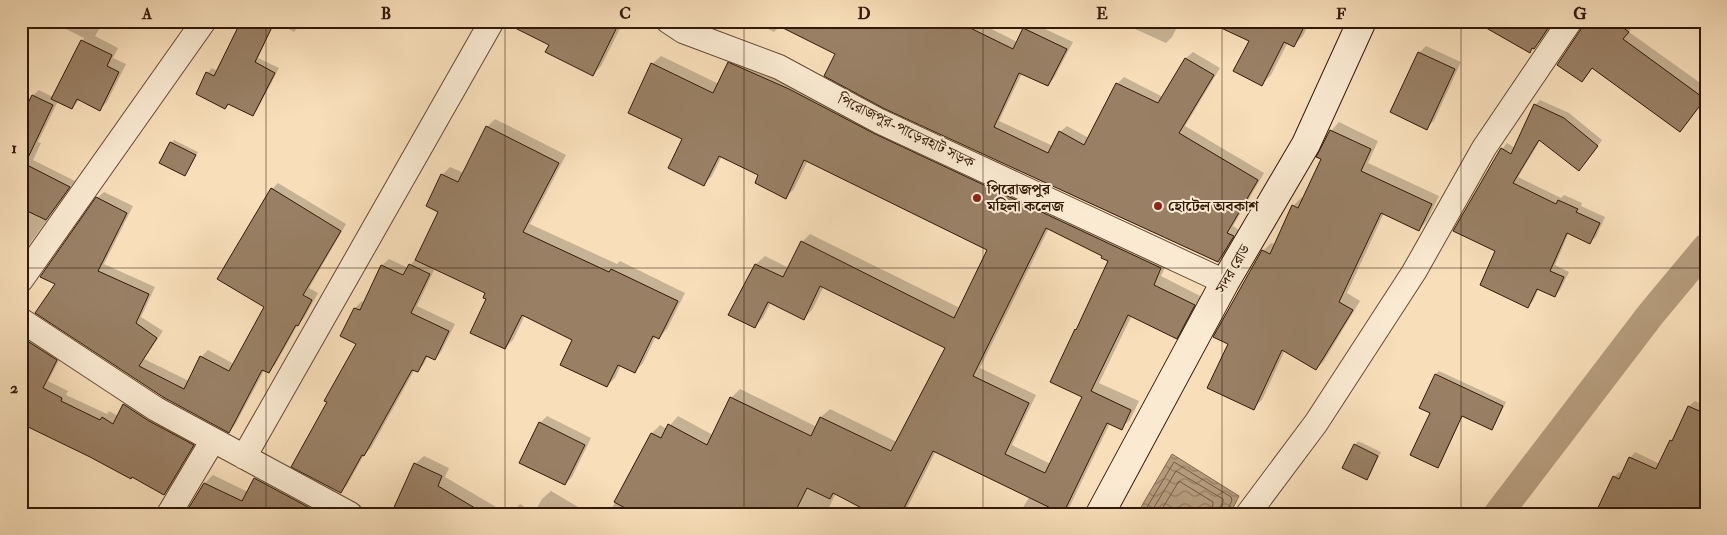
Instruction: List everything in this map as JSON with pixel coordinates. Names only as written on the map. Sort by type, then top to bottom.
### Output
[{"type":"street","points":[[21,280],[204,21]]},
{"type":"street","points":[[244,457],[492,21]]},
{"type":"street","name":"পিরোজপুর-পাড়েরহাট সড়ক","points":[[668,21],[683,31],[779,66],[878,120],[1225,282]]},
{"type":"street","name":"সদর রোড","points":[[1100,514],[1225,282],[1306,144],[1362,21]]},
{"type":"street","points":[[1248,514],[1321,414],[1414,272],[1484,148],[1570,21]]},
{"type":"street","points":[[21,320],[156,409],[350,514]]},
{"type":"street","points":[[169,514],[213,440]]},
{"type":"water","points":[[1172,454],[1239,496],[1230,514],[1137,514]]},
{"type":"building","points":[[241,21],[275,21],[255,62],[275,73],[253,116],[228,104],[225,109],[196,94],[206,72],[214,76]]},
{"type":"building","points":[[506,21],[620,21],[593,76],[545,52],[549,45],[505,23]]},
{"type":"building","points":[[769,21],[956,21],[1013,49],[1023,28],[1067,49],[1048,86],[1019,73],[994,127],[1048,153],[1059,131],[1084,145],[1116,83],[1158,103],[1185,58],[1214,75],[1179,133],[1258,180],[1227,233],[1234,236],[1218,262],[885,109],[824,76],[835,54]]},
{"type":"building","points":[[1206,21],[1307,21],[1294,47],[1284,42],[1262,86],[1233,71],[1249,41]]},
{"type":"building","points":[[1474,21],[1553,21],[1530,53]]},
{"type":"building","points":[[1584,21],[1614,21],[1629,32],[1623,39],[1705,99],[1680,132],[1592,68],[1582,82],[1557,65],[1581,29]]},
{"type":"building","points":[[81,40],[112,55],[107,66],[119,72],[100,111],[77,99],[72,109],[51,99]]},
{"type":"building","points":[[1418,52],[1455,69],[1427,130],[1390,112]]},
{"type":"building","points":[[728,62],[789,89],[873,133],[1161,268],[1154,285],[1195,305],[1177,339],[1128,315],[1091,391],[1131,410],[1122,430],[1107,423],[1063,514],[933,451],[901,514],[873,514],[833,493],[830,499],[807,488],[794,514],[636,514],[614,502],[651,433],[661,438],[668,424],[707,445],[730,397],[811,436],[820,417],[891,451],[945,348],[820,286],[804,320],[768,302],[755,328],[728,315],[755,264],[783,277],[801,241],[954,318],[987,250],[804,160],[786,199],[755,183],[758,175],[719,156],[704,186],[668,168],[682,139],[628,113],[651,63],[713,93]],"holes":[[[1046,228],[1102,256],[1101,258],[1108,261],[1050,382],[1082,397],[1045,473],[1005,454],[1029,403],[973,376]]]},
{"type":"building","points":[[32,95],[53,105],[25,164],[70,187],[46,220],[21,208],[21,117]]},
{"type":"building","points":[[1534,104],[1564,118],[1598,146],[1579,171],[1539,140],[1513,183],[1556,204],[1558,200],[1578,209],[1576,212],[1600,223],[1590,244],[1567,233],[1550,271],[1564,277],[1555,297],[1537,289],[1528,308],[1480,285],[1495,251],[1453,231],[1501,148],[1511,154]]},
{"type":"building","points":[[486,126],[559,163],[523,232],[609,272],[611,269],[678,301],[659,339],[653,336],[635,373],[618,365],[607,387],[560,365],[572,340],[522,315],[505,349],[470,333],[486,299],[483,298],[485,293],[415,260],[438,212],[426,206],[441,174],[458,182]]},
{"type":"building","points":[[1330,130],[1371,149],[1361,171],[1432,204],[1419,231],[1381,213],[1339,302],[1353,310],[1316,370],[1282,350],[1254,410],[1207,388],[1228,344],[1213,337],[1262,250],[1270,254],[1292,205],[1298,208],[1321,159],[1316,157]]},
{"type":"building","points":[[170,142],[196,155],[185,176],[159,163]]},
{"type":"building","points":[[271,188],[341,231],[303,295],[312,300],[298,326],[296,325],[269,373],[262,370],[229,433],[163,397],[35,313],[55,284],[40,277],[96,197],[127,213],[98,271],[149,294],[136,323],[157,338],[139,366],[184,389],[200,356],[229,371],[264,307],[217,279]]},
{"type":"building","points":[[409,264],[430,274],[411,313],[449,331],[435,360],[426,356],[418,372],[412,370],[341,493],[291,467],[327,402],[324,401],[356,344],[340,336],[354,308],[360,310],[381,265],[403,275]]},
{"type":"building","points":[[21,337],[57,360],[43,388],[62,398],[61,401],[100,420],[102,417],[113,424],[123,404],[149,421],[194,445],[164,495],[132,477],[131,479],[24,425],[21,430]]},
{"type":"building","points":[[1435,374],[1503,406],[1492,430],[1462,416],[1438,468],[1410,455],[1430,413],[1419,408]]},
{"type":"building","points":[[1688,406],[1706,414],[1706,514],[1595,514],[1613,476],[1619,479],[1629,457],[1656,469],[1670,440],[1672,441]]},
{"type":"building","points":[[539,422],[585,445],[565,485],[519,463]]},
{"type":"building","points":[[1354,444],[1378,456],[1367,480],[1342,468]]},
{"type":"building","points":[[414,463],[442,476],[438,486],[485,514],[391,514]]},
{"type":"building","points":[[254,478],[321,514],[197,514],[188,509],[204,483],[242,501]]},
{"type":"waterway","points":[[1498,514],[1651,314],[1706,248]]},
{"type":"place","name":"পিরোজপুর মহিলা কলেজ","points":[[977,198]]},
{"type":"place","name":"হোটেল অবকাশ","points":[[1158,206]]}]
